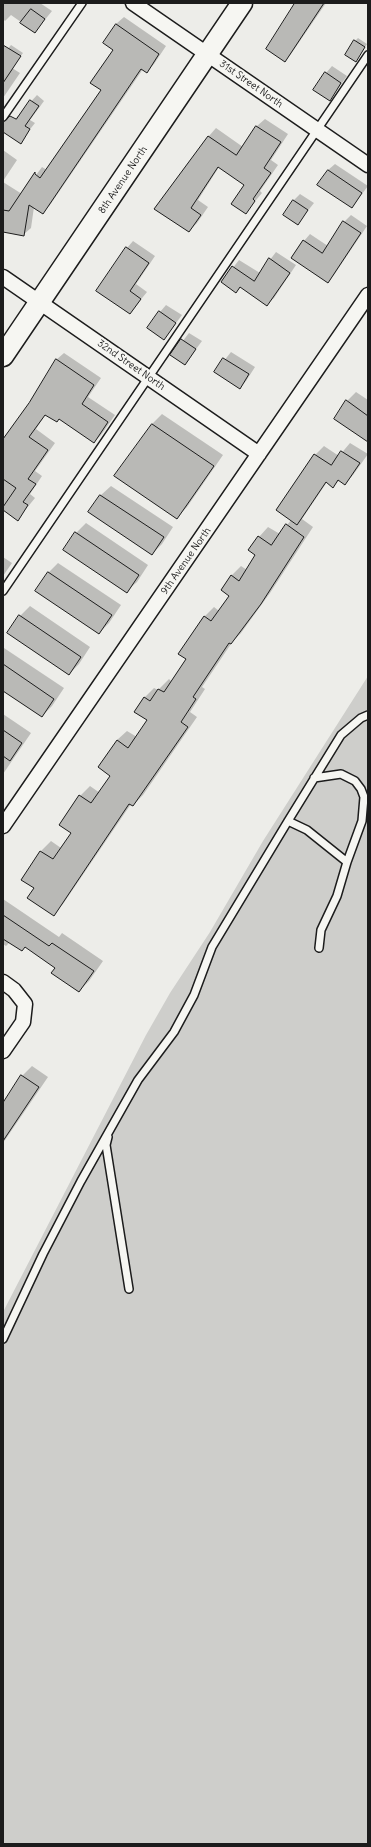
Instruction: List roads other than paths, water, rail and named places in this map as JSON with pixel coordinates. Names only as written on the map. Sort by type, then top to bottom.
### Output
[{"type":"street","name":"31st Street North","points":[[133,3],[368,165]]},
{"type":"street","name":"8th Avenue North","points":[[3,356],[242,3]]},
{"type":"street","name":"32nd Street North","points":[[3,277],[259,454]]},
{"type":"street","name":"9th Avenue North","points":[[3,826],[368,294]]},
{"type":"street","points":[[3,982],[14,990],[25,1004],[23,1022],[3,1051]]},
{"type":"lane","points":[[3,117],[82,3]]},
{"type":"lane","points":[[3,591],[368,55]]},
{"type":"lane","points":[[3,1339],[43,1254],[81,1181],[138,1080],[174,1032],[194,995],[212,947],[341,735],[361,718],[368,715]]},
{"type":"lane","points":[[314,778],[341,774],[355,781],[364,796],[362,821],[347,862],[337,896],[321,930],[319,948]]},
{"type":"lane","points":[[288,821],[307,830],[347,862]]},
{"type":"lane","points":[[110,1130],[106,1145],[129,1289]]}]
